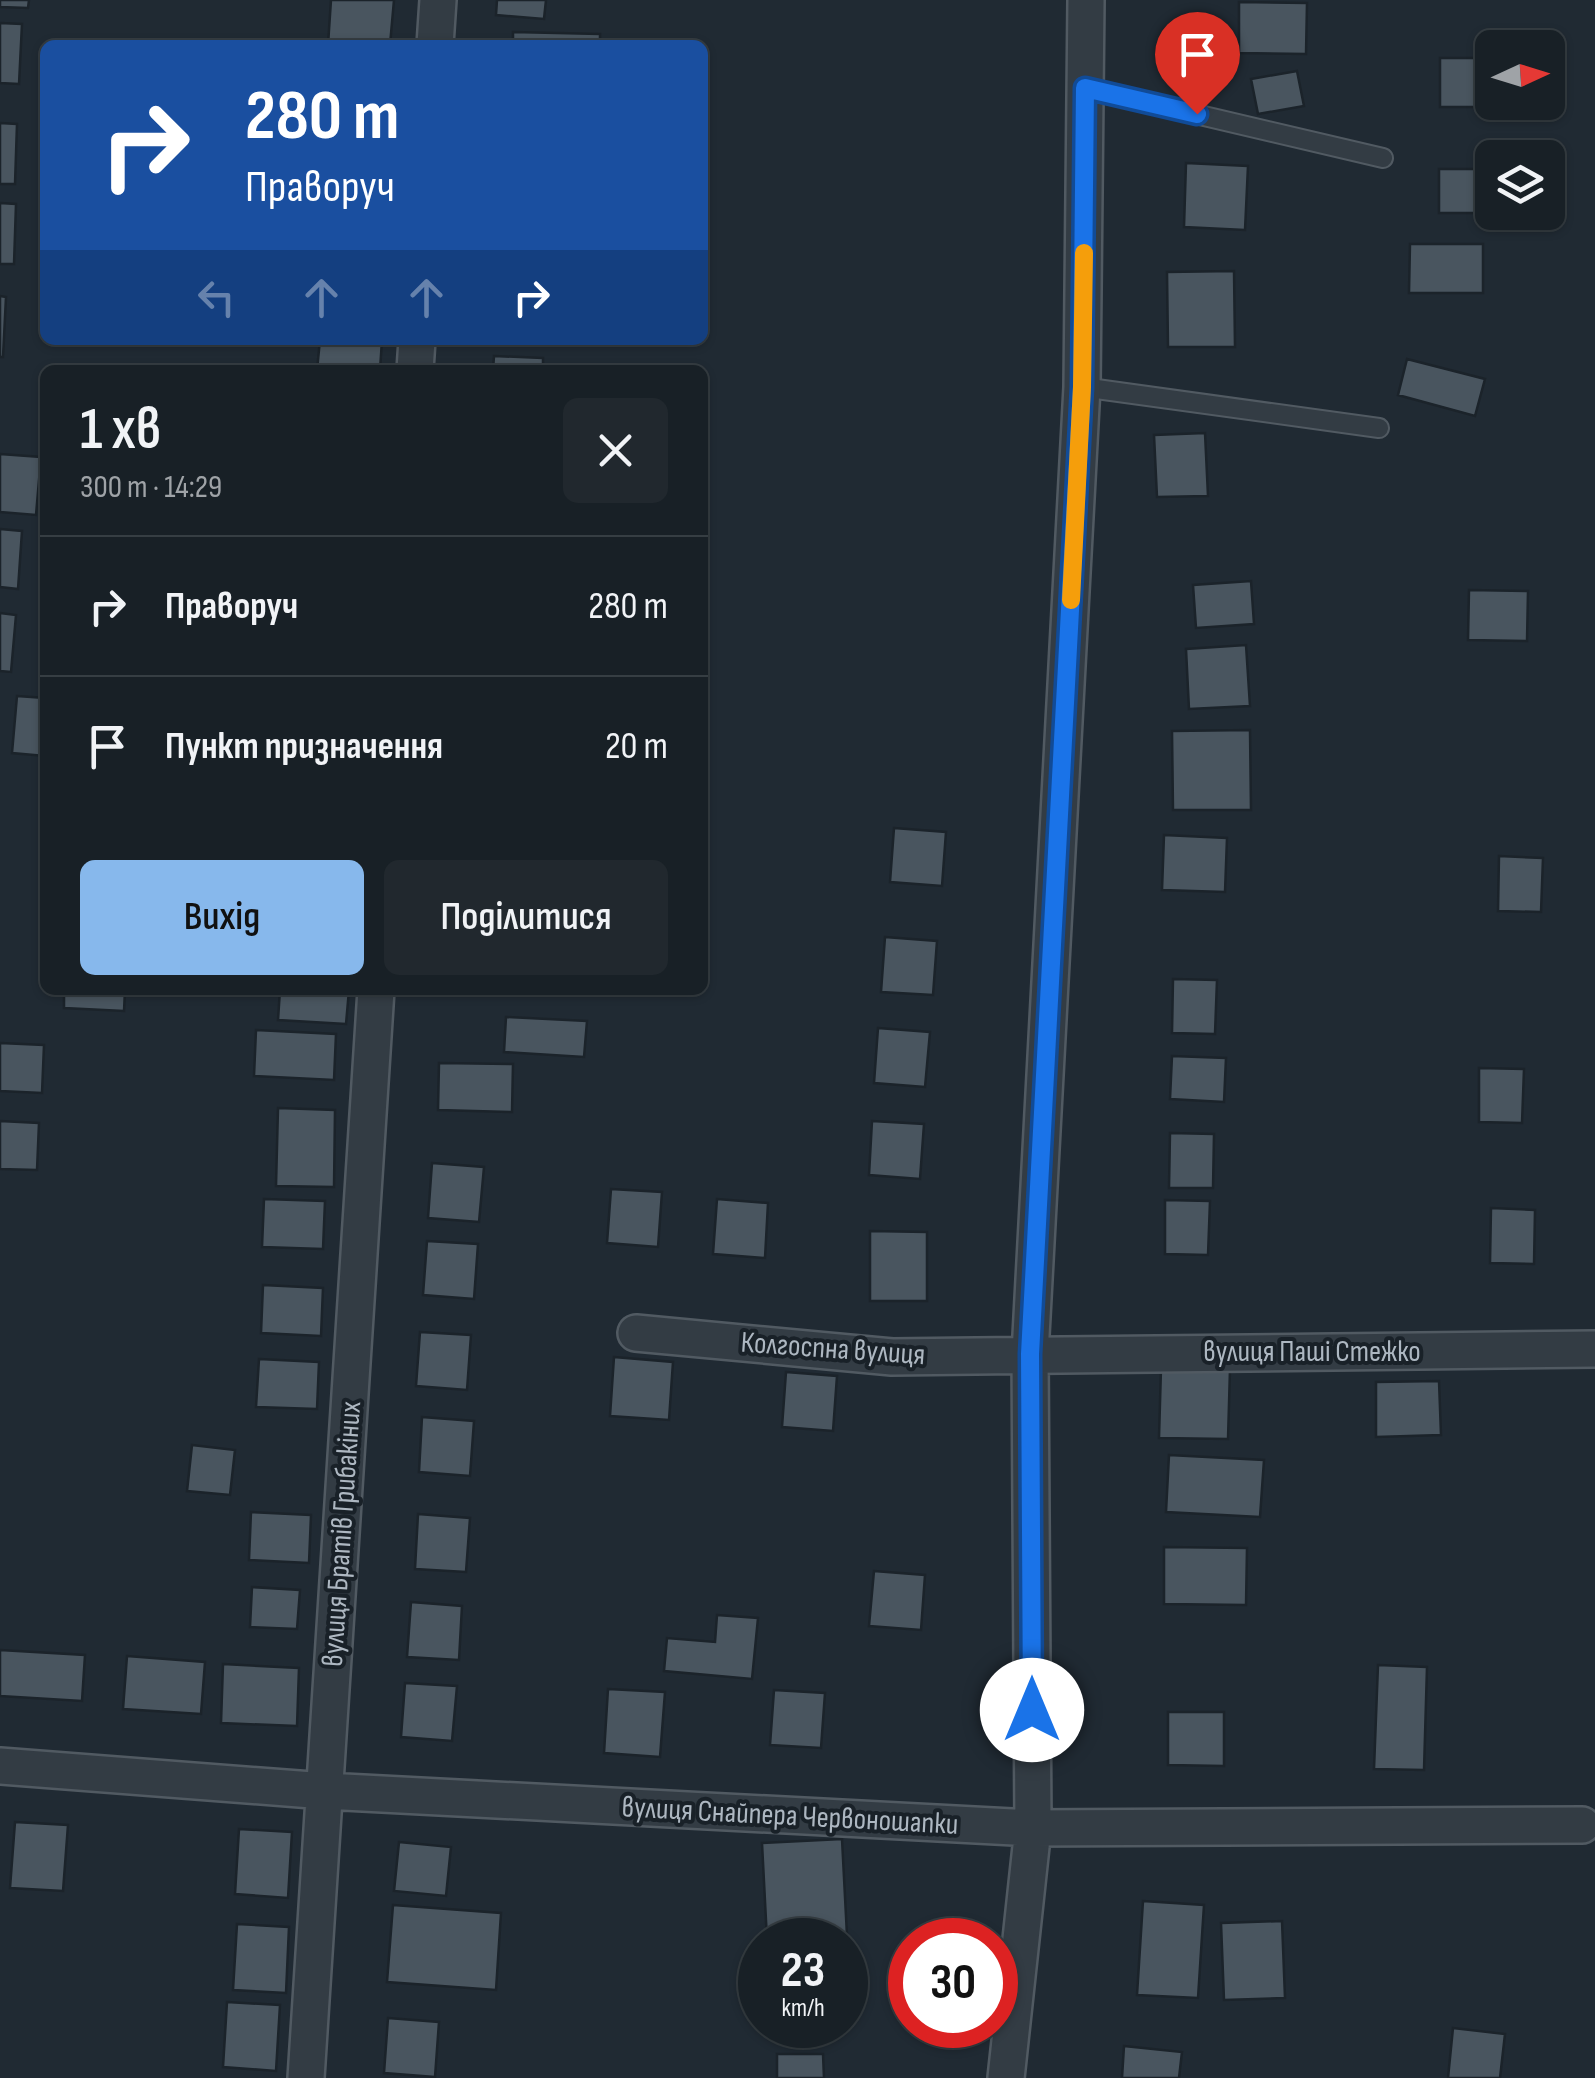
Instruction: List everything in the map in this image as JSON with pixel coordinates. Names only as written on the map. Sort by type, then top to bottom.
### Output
[{"type":"street","points":[[435,40],[438,0]]},
{"type":"street","points":[[1006,2078],[1033,1828],[1030,1354],[1082,387],[1086,0]]},
{"type":"street","name":"вулиця Братів Грибакіних","points":[[306,2078],[376,995]]},
{"type":"street","name":"Колгоспна вулиця","points":[[636,1334],[892,1357],[1030,1354]]},
{"type":"street","name":"вулиця Паші Стежко","points":[[1030,1354],[1595,1349]]},
{"type":"street","name":"вулиця Снайпера Червоношапки","points":[[0,1766],[325,1792],[1033,1828],[1582,1826]]},
{"type":"lane","points":[[1085,88],[1382,158]]},
{"type":"lane","points":[[1082,387],[1379,428]]},
{"type":"building","points":[[0,0],[29,0],[28,8],[0,7]]},
{"type":"building","points":[[331,0],[394,0],[390,40],[328,40]]},
{"type":"building","points":[[497,0],[546,0],[544,19],[496,15]]},
{"type":"building","points":[[1239,2],[1307,3],[1306,54],[1239,53]]},
{"type":"building","points":[[0,23],[22,24],[19,84],[0,83]]},
{"type":"building","points":[[513,32],[600,34],[600,40],[513,40]]},
{"type":"building","points":[[1440,58],[1475,58],[1475,107],[1440,107]]},
{"type":"building","points":[[1297,71],[1304,106],[1258,114],[1251,79]]},
{"type":"building","points":[[0,123],[17,124],[15,184],[0,184]]},
{"type":"building","points":[[1186,163],[1248,166],[1245,230],[1184,227]]},
{"type":"building","points":[[1439,169],[1475,169],[1475,213],[1439,213]]},
{"type":"building","points":[[0,203],[16,204],[14,264],[0,264]]},
{"type":"building","points":[[1410,244],[1483,244],[1483,293],[1409,293]]},
{"type":"building","points":[[1234,271],[1235,347],[1168,347],[1167,272]]},
{"type":"building","points":[[0,296],[6,297],[3,357],[0,357]]},
{"type":"building","points":[[320,345],[382,345],[380,365],[318,365]]},
{"type":"building","points":[[494,356],[543,358],[543,365],[493,365]]},
{"type":"building","points":[[1407,359],[1485,379],[1475,416],[1398,395]]},
{"type":"building","points":[[1205,433],[1208,496],[1157,497],[1154,435]]},
{"type":"building","points":[[0,454],[40,457],[36,515],[0,512]]},
{"type":"building","points":[[0,529],[22,531],[18,589],[0,587]]},
{"type":"building","points":[[1251,581],[1254,624],[1196,628],[1193,585]]},
{"type":"building","points":[[1469,590],[1528,591],[1527,641],[1468,640]]},
{"type":"building","points":[[0,613],[16,615],[11,672],[0,671]]},
{"type":"building","points":[[1246,645],[1250,706],[1189,709],[1186,649]]},
{"type":"building","points":[[17,696],[40,698],[40,756],[12,753]]},
{"type":"building","points":[[1250,730],[1251,810],[1173,810],[1172,731]]},
{"type":"building","points":[[894,828],[946,832],[942,886],[890,882]]},
{"type":"building","points":[[1164,835],[1227,838],[1225,892],[1162,890]]},
{"type":"building","points":[[1499,856],[1543,858],[1541,912],[1498,911]]},
{"type":"building","points":[[885,937],[937,941],[933,995],[881,992]]},
{"type":"building","points":[[1173,979],[1217,980],[1215,1034],[1172,1033]]},
{"type":"building","points":[[64,995],[125,995],[124,1011],[64,1008]]},
{"type":"building","points":[[280,995],[349,995],[346,1024],[278,1020]]},
{"type":"building","points":[[506,1017],[587,1021],[584,1057],[504,1052]]},
{"type":"building","points":[[878,1028],[930,1032],[925,1087],[874,1083]]},
{"type":"building","points":[[256,1030],[336,1034],[334,1080],[254,1076]]},
{"type":"building","points":[[0,1043],[44,1045],[42,1093],[0,1091]]},
{"type":"building","points":[[1172,1056],[1226,1058],[1224,1102],[1170,1099]]},
{"type":"building","points":[[439,1063],[513,1064],[512,1112],[438,1110]]},
{"type":"building","points":[[1479,1068],[1524,1069],[1522,1123],[1479,1122]]},
{"type":"building","points":[[278,1108],[335,1110],[334,1187],[276,1186]]},
{"type":"building","points":[[0,1121],[39,1123],[37,1170],[0,1169]]},
{"type":"building","points":[[872,1121],[924,1124],[920,1179],[869,1175]]},
{"type":"building","points":[[1170,1133],[1214,1134],[1213,1188],[1169,1188]]},
{"type":"building","points":[[432,1163],[484,1167],[479,1222],[428,1218]]},
{"type":"building","points":[[611,1189],[662,1192],[658,1247],[607,1243]]},
{"type":"building","points":[[264,1199],[325,1201],[323,1249],[262,1247]]},
{"type":"building","points":[[717,1199],[768,1203],[765,1258],[713,1254]]},
{"type":"building","points":[[1165,1200],[1210,1201],[1208,1255],[1165,1254]]},
{"type":"building","points":[[1491,1208],[1535,1210],[1534,1264],[1490,1263]]},
{"type":"building","points":[[870,1231],[927,1232],[927,1301],[870,1301]]},
{"type":"building","points":[[427,1241],[478,1244],[474,1299],[423,1295]]},
{"type":"building","points":[[263,1285],[323,1288],[321,1336],[261,1333]]},
{"type":"building","points":[[420,1332],[471,1335],[467,1390],[416,1386]]},
{"type":"building","points":[[614,1357],[673,1362],[669,1420],[610,1416]]},
{"type":"building","points":[[259,1359],[319,1362],[317,1409],[256,1407]]},
{"type":"building","points":[[1161,1368],[1230,1369],[1228,1439],[1159,1438]]},
{"type":"building","points":[[786,1372],[837,1376],[833,1431],[782,1427]]},
{"type":"building","points":[[1439,1381],[1441,1435],[1376,1437],[1376,1382]]},
{"type":"building","points":[[422,1417],[474,1421],[470,1476],[419,1472]]},
{"type":"building","points":[[192,1445],[235,1450],[230,1495],[187,1491]]},
{"type":"building","points":[[1169,1455],[1264,1460],[1260,1517],[1166,1512]]},
{"type":"building","points":[[251,1512],[311,1515],[309,1563],[249,1560]]},
{"type":"building","points":[[418,1514],[470,1518],[466,1572],[415,1569]]},
{"type":"building","points":[[1164,1547],[1247,1548],[1246,1605],[1164,1604]]},
{"type":"building","points":[[874,1571],[925,1575],[921,1630],[869,1626]]},
{"type":"building","points":[[252,1587],[300,1590],[297,1629],[250,1627]]},
{"type":"building","points":[[411,1602],[462,1606],[459,1660],[407,1657]]},
{"type":"building","points":[[717,1615],[758,1618],[752,1679],[664,1671],[667,1638],[715,1642]]},
{"type":"building","points":[[0,1650],[85,1655],[82,1701],[0,1696]]},
{"type":"building","points":[[127,1656],[205,1662],[201,1714],[123,1709]]},
{"type":"building","points":[[223,1664],[299,1668],[297,1726],[221,1723]]},
{"type":"building","points":[[1378,1665],[1427,1667],[1424,1770],[1374,1769]]},
{"type":"building","points":[[405,1683],[457,1686],[452,1741],[401,1737]]},
{"type":"building","points":[[608,1689],[665,1692],[660,1757],[604,1753]]},
{"type":"building","points":[[774,1690],[825,1693],[821,1748],[770,1745]]},
{"type":"building","points":[[1168,1712],[1224,1712],[1224,1766],[1168,1765]]},
{"type":"building","points":[[15,1822],[68,1825],[63,1891],[10,1888]]},
{"type":"building","points":[[239,1829],[292,1832],[288,1898],[235,1894]]},
{"type":"building","points":[[842,1839],[846,1918],[766,1918],[762,1843]]},
{"type":"building","points":[[399,1842],[451,1847],[446,1896],[394,1891]]},
{"type":"building","points":[[1143,1901],[1204,1905],[1198,1998],[1137,1995]]},
{"type":"building","points":[[393,1905],[501,1913],[496,1990],[387,1982]]},
{"type":"building","points":[[1282,1921],[1285,1998],[1224,2000],[1221,1923]]},
{"type":"building","points":[[237,1924],[289,1927],[286,1993],[233,1990]]},
{"type":"building","points":[[227,2002],[280,2005],[276,2071],[223,2067]]},
{"type":"building","points":[[388,2018],[439,2022],[435,2077],[384,2073]]},
{"type":"building","points":[[1453,2028],[1505,2034],[1500,2078],[1448,2078]]},
{"type":"building","points":[[1124,2046],[1182,2052],[1179,2078],[1122,2078]]},
{"type":"building","points":[[777,2054],[823,2054],[824,2078],[777,2078]]},
{"type":"slow traffic","points":[[1071,600],[1082,387],[1084,253]]},
{"type":"route","points":[[1032,1710],[1030,1354],[1082,387],[1085,88],[1197,114]]}]
